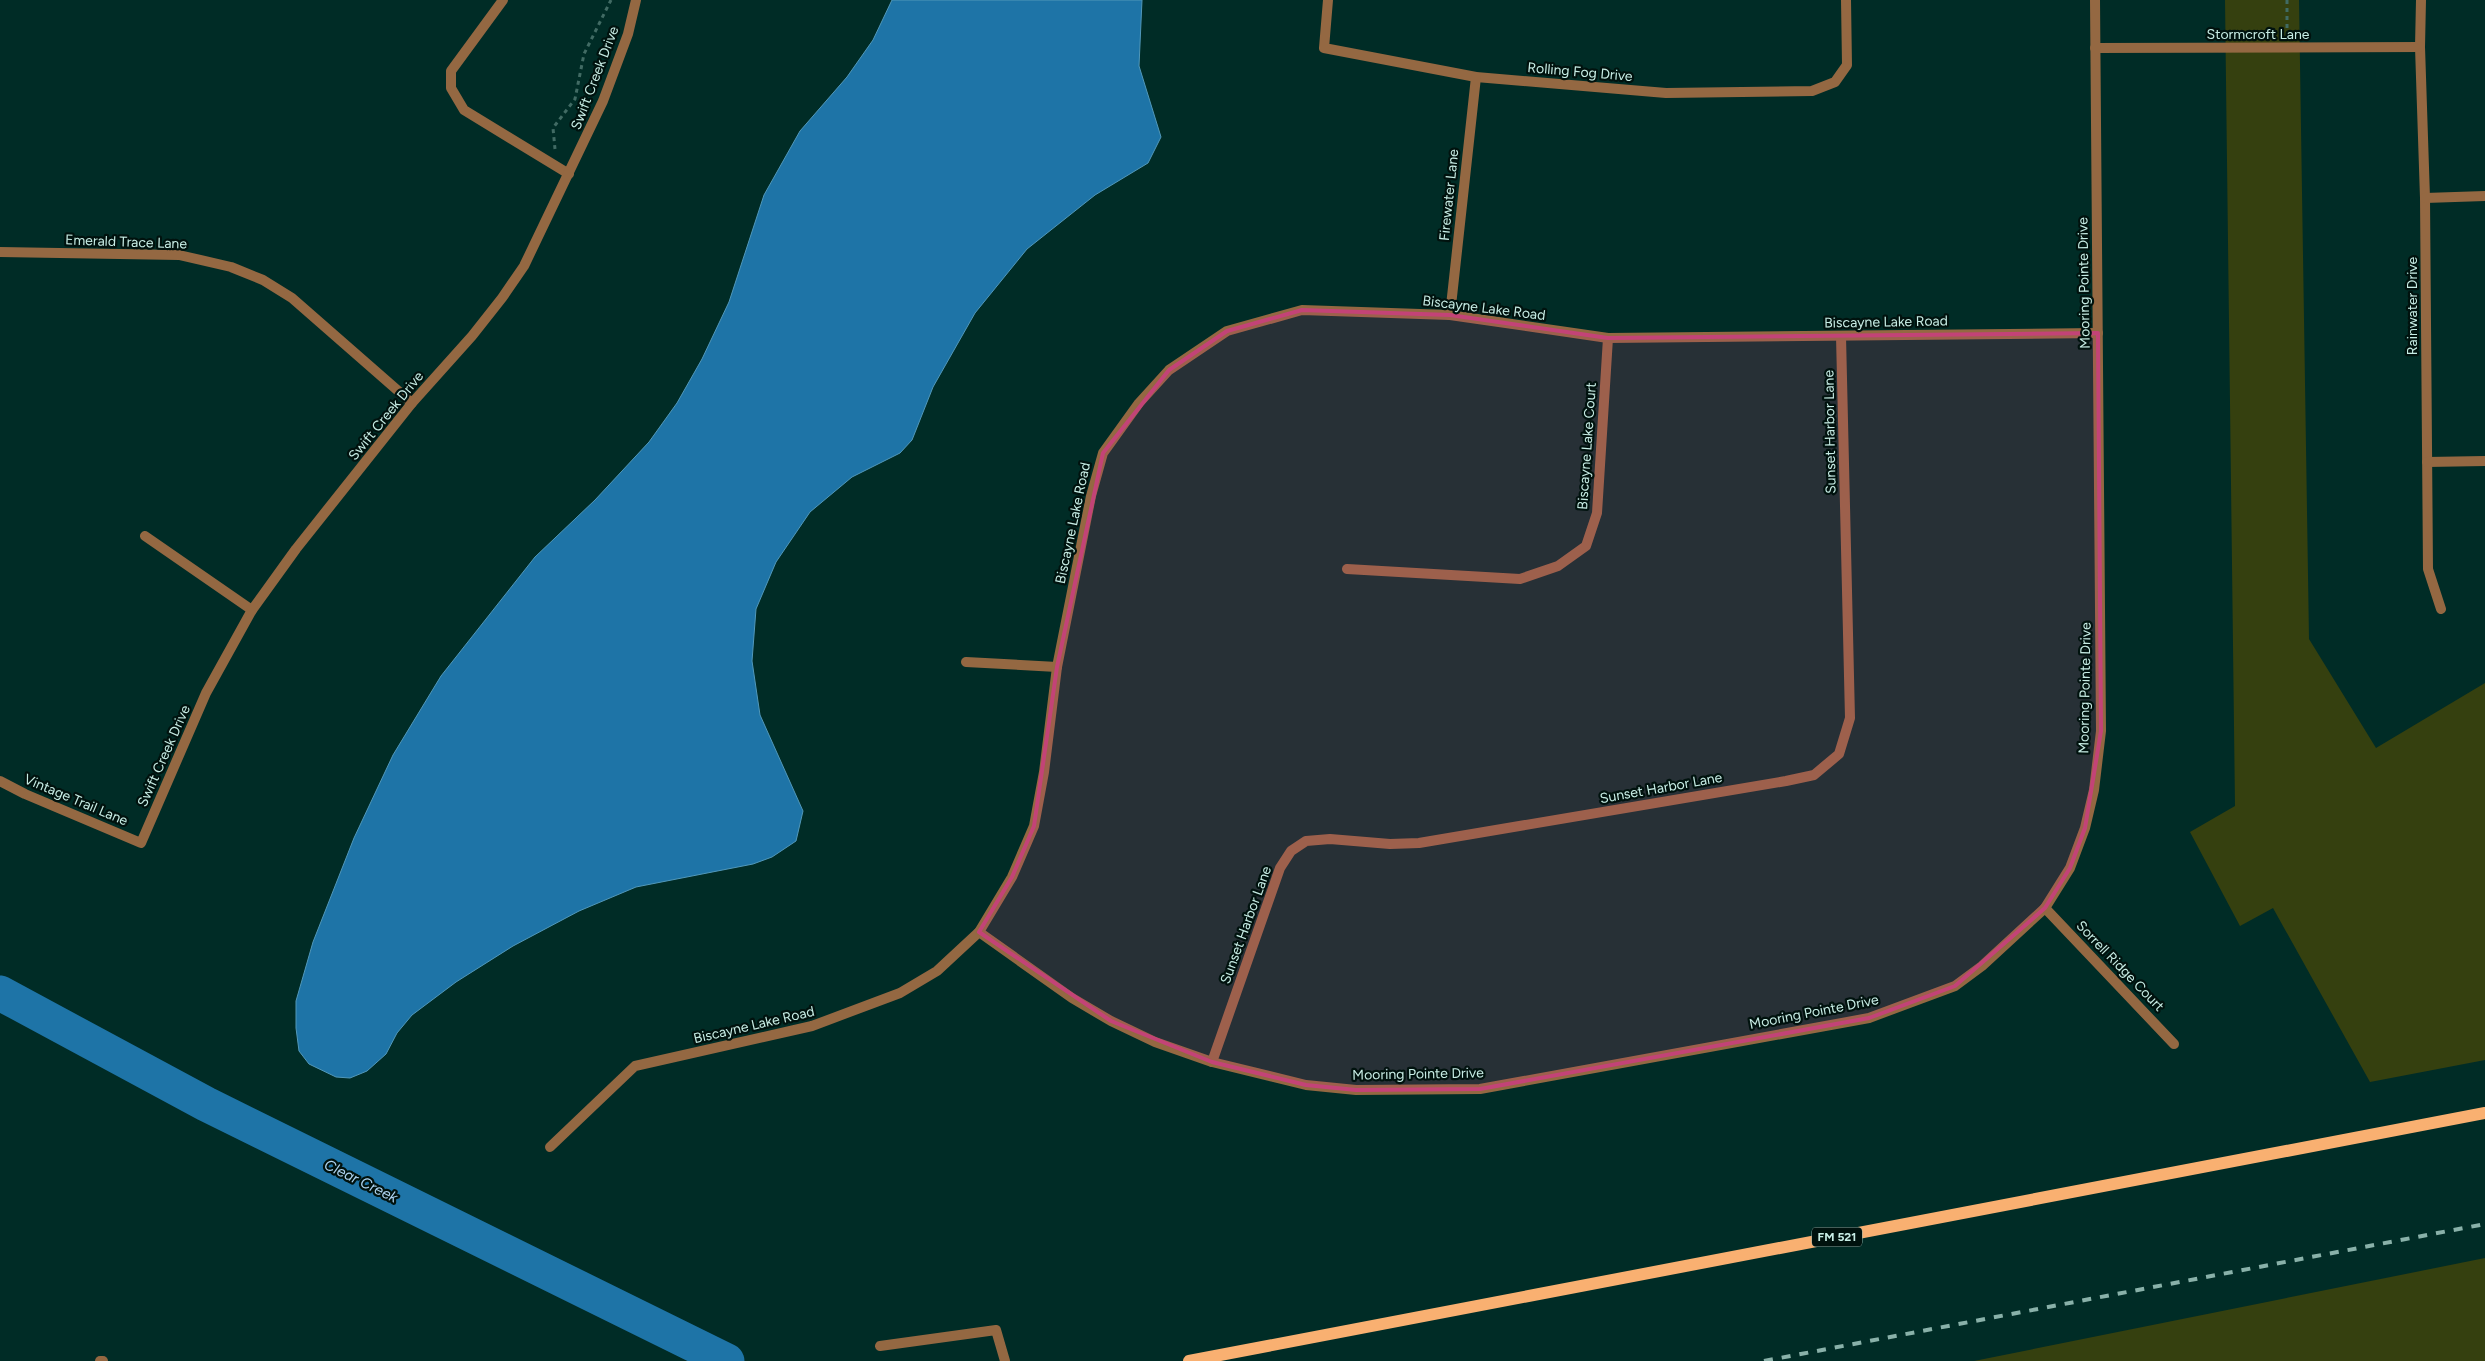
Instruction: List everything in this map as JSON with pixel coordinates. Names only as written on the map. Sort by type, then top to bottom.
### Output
[{"type":"main road","name":"FM 521","points":[[1189,1361],[1211,1359],[2485,1113]]},
{"type":"street","points":[[504,0],[451,71],[451,88],[464,110],[569,174]]},
{"type":"street","name":"Swift Creek Drive","points":[[142,842],[206,693],[252,610],[296,549],[412,403],[472,336],[524,266],[603,101],[628,34],[636,0]]},
{"type":"street","name":"Rolling Fog Drive","points":[[1328,0],[1324,48],[1476,78],[1666,93],[1812,91],[1835,82],[1847,65],[1846,0]]},
{"type":"street","name":"Mooring Pointe Drive","points":[[979,932],[1072,998],[1110,1021],[1155,1042],[1212,1062],[1306,1085],[1356,1090],[1480,1088],[1860,1020],[1917,1002],[1955,986],[1982,966],[2045,908],[2070,868],[2085,828],[2094,790],[2101,731],[2095,0]]},
{"type":"street","name":"Rainwater Drive","points":[[2421,0],[2420,47],[2425,198],[2428,569],[2441,609]]},
{"type":"street","name":"Stormcroft Lane","points":[[2095,48],[2420,47]]},
{"type":"street","name":"Firewater Lane","points":[[1450,315],[1476,78]]},
{"type":"street","points":[[2425,198],[2485,196]]},
{"type":"street","name":"Emerald Trace Lane","points":[[0,252],[179,255],[231,267],[263,280],[292,298],[412,403]]},
{"type":"street","name":"Biscayne Lake Road","points":[[550,1146],[635,1066],[812,1026],[900,993],[937,971],[979,932],[1012,877],[1034,826],[1044,772],[1057,667],[1091,496],[1102,453],[1139,403],[1169,370],[1227,331],[1302,310],[1450,315],[1608,338],[2098,333]]},
{"type":"street","name":"Sunset Harbor Lane","points":[[1212,1062],[1280,868],[1291,851],[1306,841],[1330,839],[1390,844],[1419,844],[1814,775],[1839,754],[1850,718],[1841,336]]},
{"type":"street","name":"Biscayne Lake Court","points":[[1347,569],[1520,579],[1558,566],[1586,546],[1597,513],[1608,338]]},
{"type":"street","points":[[2427,462],[2485,461]]},
{"type":"street","points":[[145,536],[252,610]]},
{"type":"street","points":[[966,662],[1057,667]]},
{"type":"street","name":"Vintage Trail Lane","points":[[0,781],[26,794],[142,842]]},
{"type":"street","name":"Sorrell Ridge Court","points":[[2045,908],[2174,1044]]},
{"type":"street","points":[[880,1346],[996,1330],[1005,1361]]},
{"type":"path","points":[[558,167],[553,128],[576,99],[584,54],[611,0]]},
{"type":"path","points":[[2287,0],[2288,48]]},
{"type":"highlighted area","points":[[1302,310],[1450,315],[1608,338],[2098,333],[2101,731],[2085,828],[2070,868],[2045,908],[1955,986],[1869,1018],[1480,1089],[1356,1090],[1306,1085],[1212,1062],[1111,1021],[979,932],[1012,877],[1034,826],[1057,667],[1103,453],[1169,370],[1227,331]]},
{"type":"green space","points":[[2225,0],[2299,0],[2309,639],[2376,748],[2485,683],[2485,1060],[2370,1082],[2273,908],[2240,926],[2190,832],[2235,806]]},
{"type":"green space","points":[[2485,1258],[2485,1361],[1974,1361]]},
{"type":"water","points":[[892,0],[1142,0],[1139,66],[1161,137],[1148,163],[1095,195],[1027,249],[975,313],[933,387],[912,440],[900,453],[852,477],[810,512],[776,562],[756,609],[752,661],[760,715],[803,811],[796,841],[772,857],[753,864],[636,887],[579,911],[513,946],[456,982],[412,1015],[397,1033],[386,1054],[367,1071],[350,1078],[336,1077],[309,1064],[299,1051],[296,1028],[296,1001],[313,942],[354,838],[393,755],[441,676],[535,557],[595,500],[649,442],[677,403],[702,359],[729,302],[764,195],[800,131],[847,77],[873,40]]},
{"type":"waterway","name":"Clear Creek","points":[[0,993],[206,1104],[727,1361]]},
{"type":"railway","points":[[1764,1361],[2485,1224]]}]
